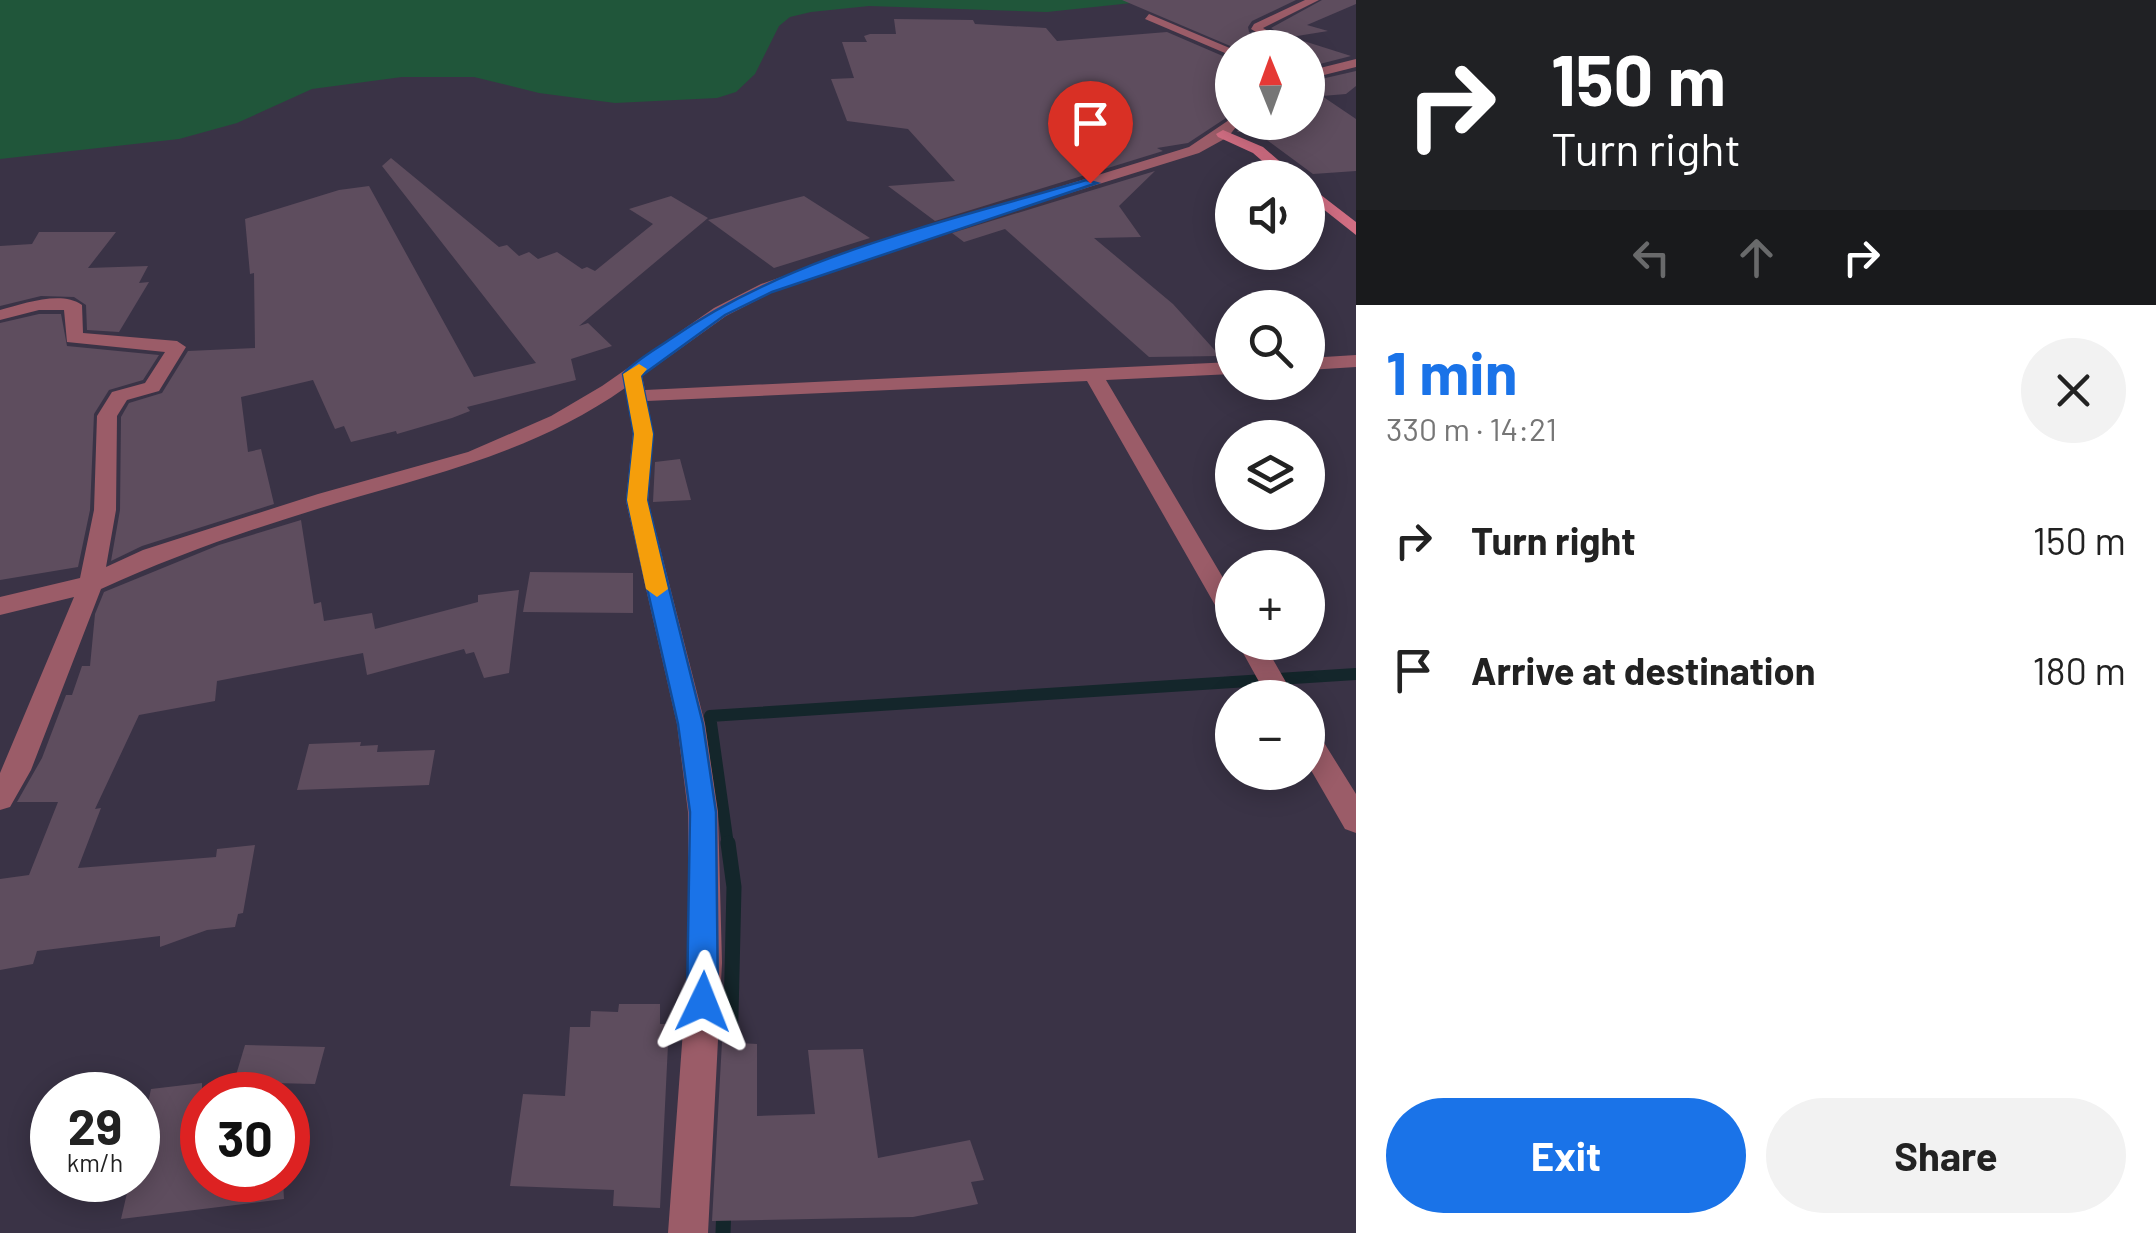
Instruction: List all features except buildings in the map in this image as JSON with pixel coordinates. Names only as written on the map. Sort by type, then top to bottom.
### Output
[{"type":"street","points":[[1259,30],[1258,26],[1314,0]]},
{"type":"street","points":[[1150,16],[1215,45]]},
{"type":"street","points":[[1325,64],[1332,68]]},
{"type":"street","points":[[1325,70],[1356,64]]},
{"type":"street","points":[[0,606],[91,584],[186,545],[326,499],[476,458],[634,385],[720,312],[767,288],[896,242],[1194,150],[1215,136]]},
{"type":"street","points":[[1244,140],[1270,160]]},
{"type":"street","points":[[1325,204],[1356,230]]},
{"type":"street","points":[[0,315],[39,305],[74,305],[74,338],[177,346],[152,387],[119,396],[107,416],[104,510],[91,584],[17,770],[0,798]]},
{"type":"street","points":[[1325,363],[1356,361]]},
{"type":"street","points":[[634,385],[1094,376],[1215,369]]},
{"type":"street","points":[[1094,376],[1215,584]]},
{"type":"street","points":[[634,385],[644,434],[637,500],[691,724],[703,812],[705,964],[688,1233]]},
{"type":"street","points":[[1325,769],[1356,820]]},
{"type":"green space","points":[[0,0],[1160,0],[1047,12],[869,6],[811,12],[790,17],[779,26],[755,74],[736,92],[717,98],[615,103],[539,93],[474,77],[402,77],[312,89],[237,123],[179,139],[0,159]]},
{"type":"waterway","points":[[728,845],[710,716],[1356,674]]},
{"type":"waterway","points":[[728,843],[734,887],[730,1058]]},
{"type":"waterway","points":[[723,1233],[724,1206]]},
{"type":"slow traffic","points":[[639,369],[632,374],[644,434],[637,500],[657,589]]},
{"type":"route","points":[[703,1002],[703,812],[691,724],[637,500],[644,434],[632,374],[720,312],[767,288],[896,242],[1090,183]]}]
